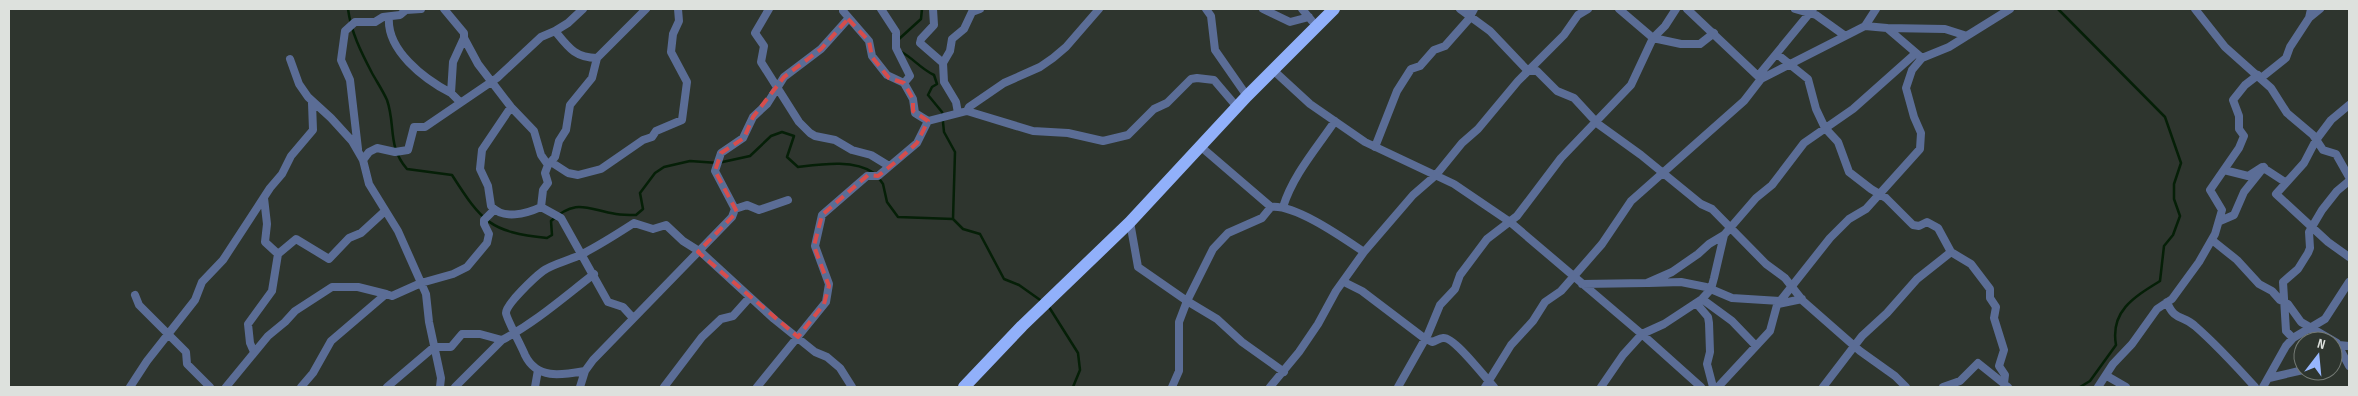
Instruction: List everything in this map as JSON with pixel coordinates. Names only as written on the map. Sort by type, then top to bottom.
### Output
[{"type":"highway","points":[[964,387],[1022,326],[1130,222],[1273,70],[1312,22],[1334,9]]},
{"type":"street","points":[[422,9],[406,10],[400,15],[376,22],[350,24],[345,31],[341,43],[341,60],[348,72],[361,157],[369,184],[398,231],[426,294],[429,322],[441,378],[440,387]]},
{"type":"street","points":[[444,9],[464,34],[464,38],[510,107],[534,131],[541,155],[550,164],[568,173],[578,175],[601,169],[644,140],[652,137],[656,131],[682,120],[688,82],[671,52],[673,34],[679,21],[678,9]]},
{"type":"street","points":[[361,157],[378,148],[395,152],[408,150],[414,127],[424,127],[492,81],[512,66],[541,37],[568,24],[583,9]]},
{"type":"street","points":[[541,207],[543,190],[548,183],[545,173],[566,130],[570,105],[592,78],[597,58],[646,9]]},
{"type":"street","points":[[769,9],[755,34],[764,46],[761,62],[766,74],[777,86],[799,122],[812,135],[835,140],[852,150],[871,155],[889,166]]},
{"type":"street","points":[[842,9],[848,19],[869,41],[872,56],[887,75],[904,83],[914,100],[916,113],[928,122]]},
{"type":"street","points":[[880,9],[896,32],[896,48],[901,62],[910,76],[904,83]]},
{"type":"street","points":[[933,9],[934,25],[921,39],[920,43],[943,63]]},
{"type":"street","points":[[958,113],[956,102],[945,86],[943,63],[949,54],[954,37],[964,29],[972,12],[980,9]]},
{"type":"street","points":[[967,111],[971,105],[1004,83],[1040,66],[1058,54],[1099,9]]},
{"type":"street","points":[[1206,9],[1211,16],[1215,50],[1247,96]]},
{"type":"street","points":[[1263,9],[1290,22],[1312,22]]},
{"type":"street","points":[[1302,9],[1312,22]]},
{"type":"street","points":[[1460,9],[1473,12],[1528,71],[1536,71],[1557,91],[1574,98],[1595,121],[1641,155],[1701,204],[1712,209],[1748,243],[1766,264],[1781,273],[1802,299],[1906,387]]},
{"type":"street","points":[[1619,9],[1653,38],[1671,43],[1694,44],[1705,42],[1714,33]]},
{"type":"street","points":[[1398,387],[1416,357],[1424,338],[1428,334],[1440,305],[1455,289],[1460,275],[1487,239],[1497,229],[1510,222],[1561,158],[1631,85],[1653,38],[1666,26],[1676,9]]},
{"type":"street","points":[[1687,9],[1760,77]]},
{"type":"street","points":[[1795,9],[1812,11],[1844,35]]},
{"type":"street","points":[[1865,26],[1876,9]]},
{"type":"street","points":[[1647,283],[1672,272],[1724,235],[1756,198],[1772,185],[1804,143],[1853,109],[1919,56],[1938,53],[2010,9]]},
{"type":"street","points":[[2195,9],[2225,47],[2263,78],[2288,113],[2316,140],[2323,150],[2336,154],[2349,179],[2322,210],[2309,234],[2310,248],[2308,253],[2296,271],[2283,282],[2286,333],[2293,338],[2263,387]]},
{"type":"street","points":[[2309,18],[2311,9]]},
{"type":"street","points":[[2098,387],[2113,364],[2132,344],[2159,306],[2167,302],[2199,262],[2212,240],[2220,221],[2221,208],[2210,190],[2239,148],[2244,136],[2239,128],[2239,116],[2233,104],[2234,98],[2249,81],[2263,78],[2286,58],[2291,45],[2309,18],[2320,9]]},
{"type":"street","points":[[1270,387],[1278,383],[1318,324],[1336,291],[1364,252],[1413,195],[1436,175],[1462,143],[1478,129],[1528,71],[1564,35],[1582,10]]},
{"type":"street","points":[[1344,282],[1362,291],[1424,338],[1432,342],[1442,338],[1448,339],[1476,364],[1490,385],[1511,345],[1533,320],[1545,302],[1561,291],[1572,276],[1602,244],[1631,201],[1744,101],[1777,54],[1812,11]]},
{"type":"street","points":[[1375,147],[1397,91],[1411,69],[1420,66],[1434,50],[1445,46],[1473,12]]},
{"type":"street","points":[[389,17],[392,37],[404,54],[424,77],[451,92],[460,102]]},
{"type":"street","points":[[735,210],[716,176],[718,158],[724,150],[743,138],[753,117],[767,104],[784,77],[821,49],[848,19]]},
{"type":"street","points":[[1760,77],[1815,53],[1844,35],[1865,26],[1945,29],[1966,36]]},
{"type":"street","points":[[1887,28],[1919,56]]},
{"type":"street","points":[[555,31],[583,58],[597,58]]},
{"type":"street","points":[[451,92],[454,62],[464,38]]},
{"type":"street","points":[[1777,54],[1808,79],[1814,104],[1825,128],[1838,142],[1849,172],[1870,189],[1881,194],[1913,225],[1919,226],[1927,222],[1934,224],[1950,252],[1971,264],[1991,290],[1990,298],[1996,306],[1994,318],[2004,350],[1999,366],[2005,375],[2006,385]]},
{"type":"street","points":[[1718,387],[1771,329],[1779,302],[1836,230],[1849,219],[1862,213],[1915,156],[1922,143],[1921,133],[1914,118],[1906,88],[1919,56]]},
{"type":"street","points":[[290,59],[299,84],[312,103],[340,126],[361,157]]},
{"type":"street","points":[[1273,70],[1310,104],[1334,121],[1375,147],[1436,175],[1466,192],[1510,222],[1642,334],[1701,387]]},
{"type":"street","points":[[757,387],[824,304],[829,286],[815,246],[822,215],[867,176],[878,176],[917,144],[928,122],[967,111],[1032,131],[1068,133],[1103,141],[1128,135],[1154,109],[1167,103],[1193,78],[1206,77],[1214,80],[1238,106]]},
{"type":"street","points":[[130,387],[195,300],[202,282],[223,260],[282,174],[296,150],[313,130],[312,103]]},
{"type":"street","points":[[2349,105],[2331,120],[2316,140],[2304,163],[2278,190],[2276,196],[2312,229],[2349,257]]},
{"type":"street","points":[[510,107],[482,150],[480,169],[488,186],[489,203],[494,210],[506,214],[526,212],[541,207],[561,218],[608,302],[623,308],[634,318]]},
{"type":"street","points":[[1283,207],[1293,180],[1304,168],[1334,121]]},
{"type":"street","points":[[1200,146],[1271,207],[1283,207],[1330,229],[1364,252]]},
{"type":"street","points":[[2224,170],[2248,176],[2260,167],[2264,167],[2285,182]]},
{"type":"street","points":[[2220,221],[2234,215],[2244,192],[2264,167]]},
{"type":"street","points":[[264,198],[267,224],[265,242],[278,254]]},
{"type":"street","points":[[581,387],[585,371],[732,217],[735,210],[747,205],[759,210],[788,200]]},
{"type":"street","points":[[1172,387],[1179,374],[1178,325],[1187,301],[1215,246],[1235,228],[1262,218],[1271,207]]},
{"type":"street","points":[[226,387],[268,336],[295,311],[332,287],[358,287],[392,296],[421,283],[453,274],[468,267],[487,243],[489,234],[484,220],[494,210]]},
{"type":"street","points":[[254,352],[248,324],[252,315],[272,291],[278,254],[296,239],[329,259],[350,238],[361,233],[385,211]]},
{"type":"street","points":[[1130,222],[1138,267],[1217,319],[1242,342],[1284,372]]},
{"type":"street","points":[[585,371],[559,376],[538,370],[527,360],[506,315],[509,303],[543,271],[581,254],[634,223],[653,229],[668,225],[683,241],[798,338],[815,352],[827,357],[840,368],[852,387]]},
{"type":"street","points":[[1601,387],[1622,355],[1642,334],[1664,324],[1700,302],[1711,288],[1724,235]]},
{"type":"street","points":[[2212,240],[2237,260],[2259,284],[2272,291],[2289,305],[2301,322],[2317,331]]},
{"type":"street","points":[[1823,387],[1855,345],[1917,280],[1950,252]]},
{"type":"street","points":[[454,387],[502,340],[516,333],[558,304],[594,274]]},
{"type":"street","points":[[1582,284],[1681,282],[1711,288],[1732,298],[1779,302],[1802,299]]},
{"type":"street","points":[[2307,331],[2325,319],[2349,282]]},
{"type":"street","points":[[301,387],[313,373],[331,341],[386,294]]},
{"type":"street","points":[[135,295],[142,308],[186,352],[190,367],[210,387]]},
{"type":"street","points":[[664,387],[702,337],[721,319],[733,316],[750,297]]},
{"type":"street","points":[[1700,302],[1732,321],[1756,346]]},
{"type":"street","points":[[1700,302],[1709,323],[1710,352],[1707,364],[1713,387]]},
{"type":"street","points":[[2167,302],[2173,315],[2195,326],[2204,337],[2216,344],[2255,387]]},
{"type":"street","points":[[387,387],[434,347],[451,347],[462,334],[480,334],[502,340]]},
{"type":"street","points":[[1943,387],[1960,380],[1977,363],[2006,385]]},
{"type":"street","points":[[535,387],[538,370]]},
{"type":"street","points":[[2270,378],[2293,372]]},
{"type":"street","points":[[2106,376],[2123,387]]},
{"type":"street","points":[[1706,387],[1711,378]]},
{"type":"highlighted area","points":[[848,19],[869,41],[872,57],[889,78],[904,83],[913,99],[913,111],[928,121],[917,143],[898,160],[878,176],[868,175],[822,215],[814,246],[829,286],[824,304],[798,337],[698,252],[737,212],[715,171],[721,153],[744,138],[753,117],[784,77],[821,49]]},
{"type":"waterway","points":[[348,9],[351,26],[357,42],[387,100],[390,109],[394,144],[407,169],[452,175],[480,214],[489,222],[512,232],[547,238],[552,235],[551,221],[568,209],[576,207],[616,214],[636,215],[643,209],[640,193],[655,173],[664,167],[690,161],[718,163],[750,156],[771,136],[782,132],[794,136],[787,157],[798,167],[847,164],[874,173]]},
{"type":"waterway","points":[[899,39],[921,19],[922,9]]},
{"type":"waterway","points":[[2058,9],[2165,117],[2181,163],[2174,184],[2174,199],[2180,216],[2173,235],[2164,246],[2160,281],[2141,293],[2126,306],[2120,314],[2117,323],[2115,333],[2116,345],[2090,381],[2080,387]]},
{"type":"waterway","points":[[900,51],[934,75],[937,84],[932,87],[928,95],[942,112],[944,132],[955,152],[953,219]]},
{"type":"waterway","points":[[878,177],[883,184],[887,202],[898,217],[953,219],[963,229],[980,234],[1004,279],[1019,285],[1043,302]]},
{"type":"waterway","points":[[1049,307],[1078,353],[1080,370],[1073,387]]}]
